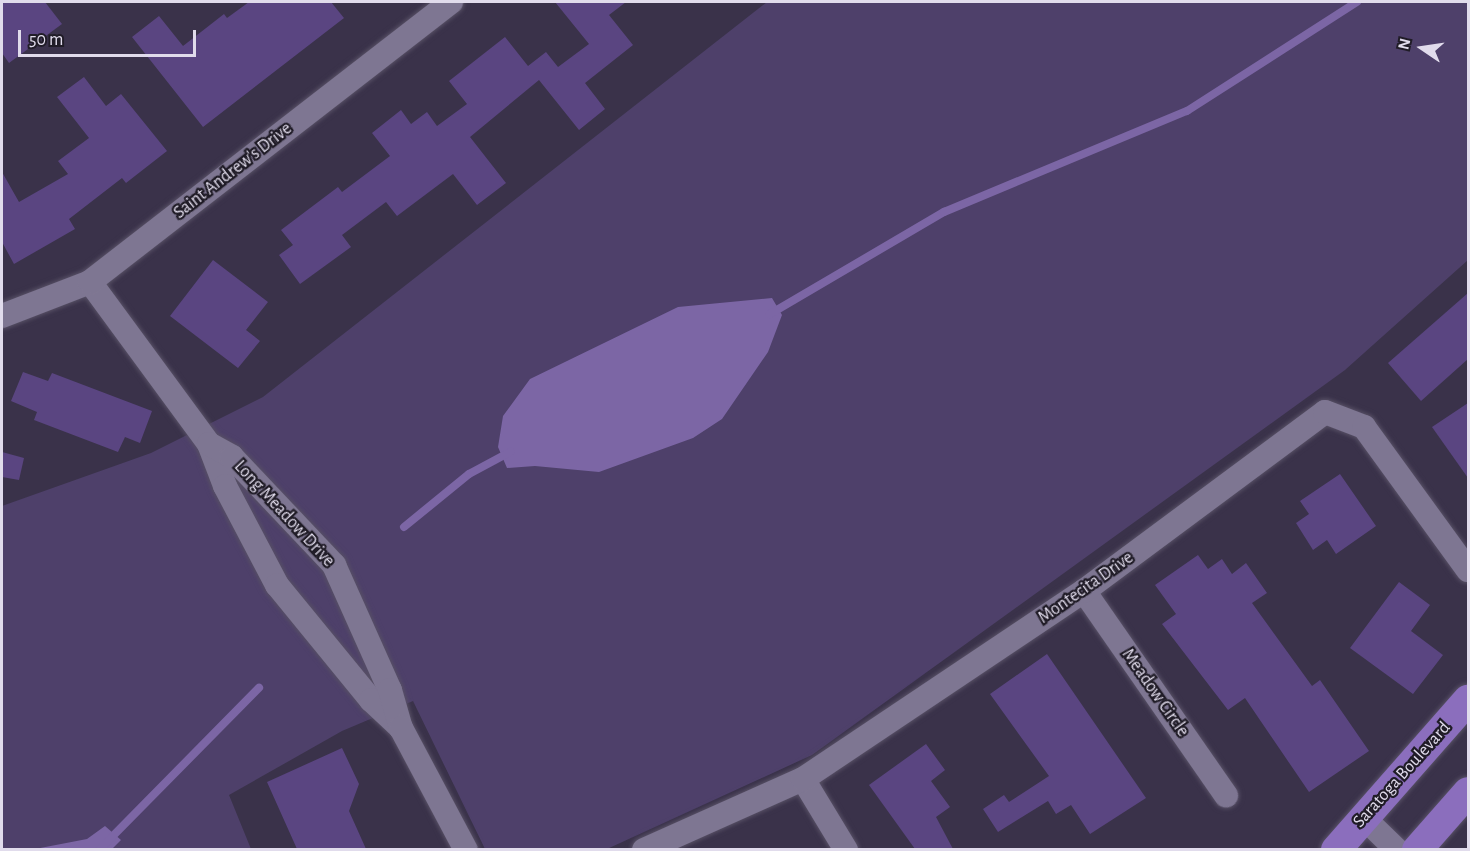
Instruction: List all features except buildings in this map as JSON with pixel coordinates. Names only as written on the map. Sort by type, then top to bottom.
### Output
[{"type":"main road","name":"Saratoga Boulevard","points":[[1336,849],[1468,700]]},
{"type":"main road","points":[[1417,849],[1468,792]]},
{"type":"street","name":"Saint Andrew's Drive","points":[[2,315],[90,282],[452,2]]},
{"type":"street","name":"Long Meadow Drive","points":[[90,282],[209,444],[225,486],[278,585],[371,700],[401,728]]},
{"type":"street","name":"Montecita Drive","points":[[644,849],[803,779],[1084,591],[1325,412],[1364,427],[1468,570]]},
{"type":"street","name":"Long Meadow Drive","points":[[209,444],[232,457],[334,565],[390,690],[401,728],[466,849]]},
{"type":"street","name":"Meadow Circle","points":[[1084,591],[1226,795]]},
{"type":"street","points":[[803,779],[846,849]]},
{"type":"street","points":[[1365,818],[1397,849]]},
{"type":"shaded area","points":[[767,2],[1468,2],[1468,260],[1345,370],[812,755],[607,849],[485,849],[413,701],[342,731],[229,795],[251,849],[2,850],[2,506],[151,453],[263,397]]},
{"type":"shaded area","points":[[772,298],[782,315],[768,352],[722,419],[693,438],[599,472],[535,466],[507,468],[498,447],[503,416],[530,379],[678,307]]},
{"type":"shaded area","points":[[105,826],[121,840],[112,849],[35,849],[87,839]]},
{"type":"waterway","points":[[770,314],[944,212],[1187,111],[1357,2]]},
{"type":"waterway","points":[[404,527],[469,474],[510,452]]},
{"type":"waterway","points":[[99,850],[259,688]]}]
